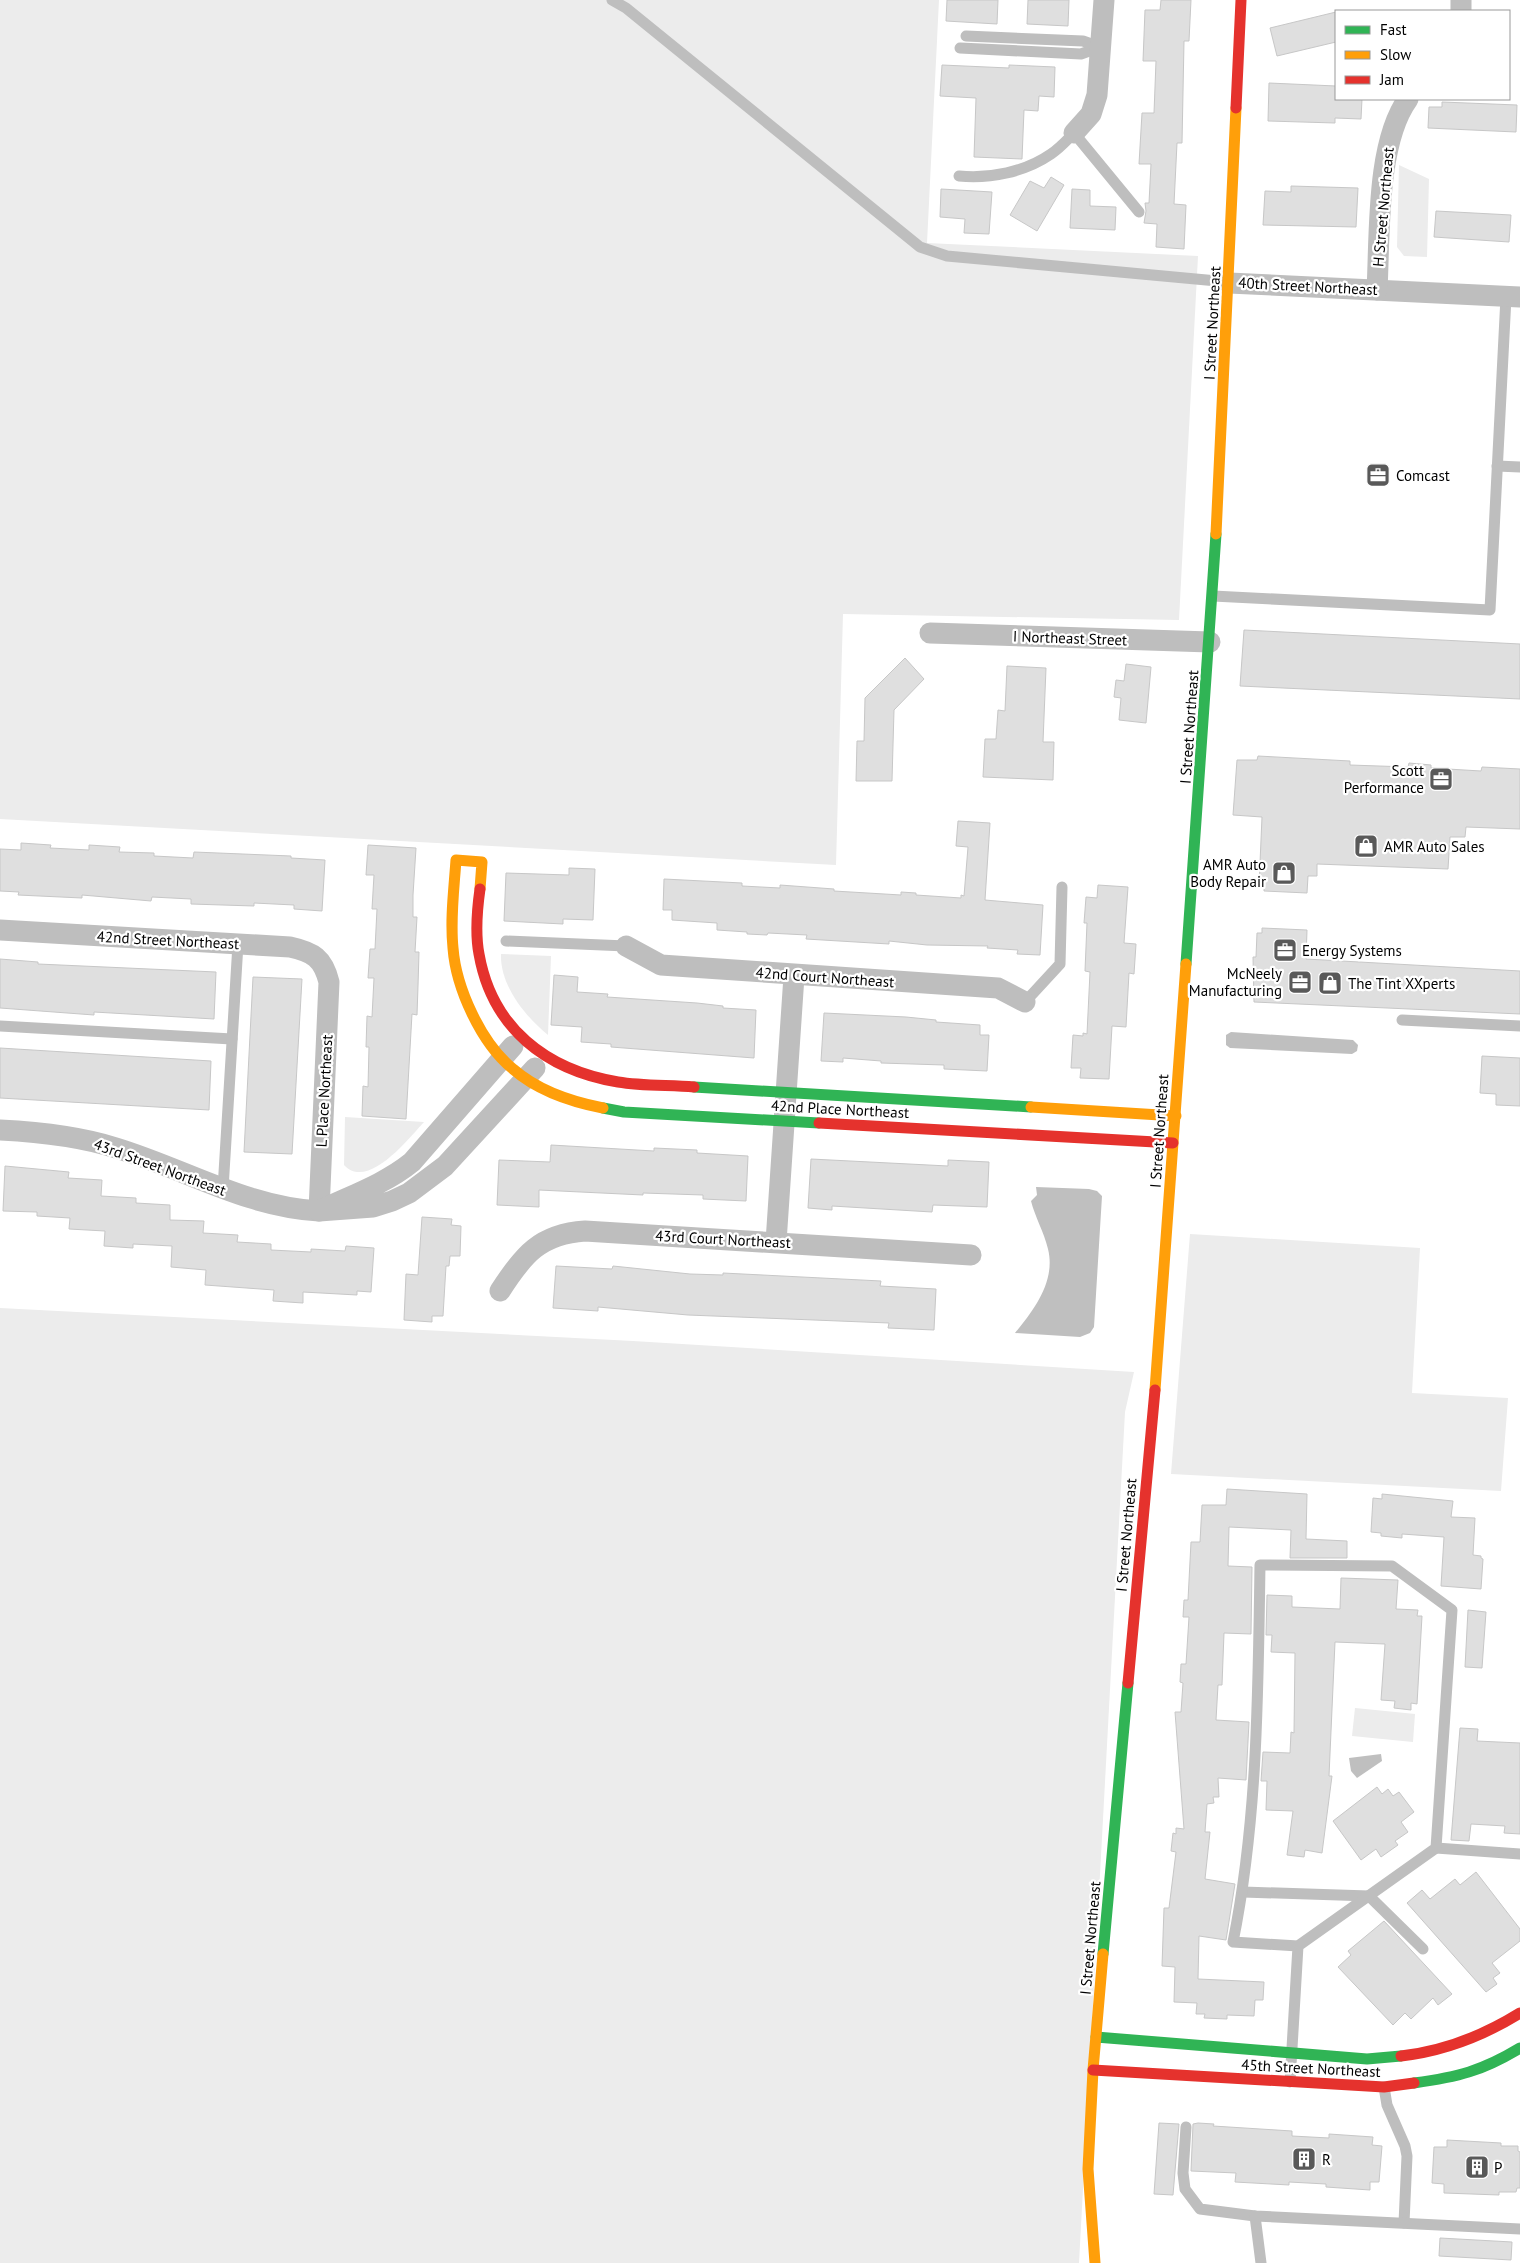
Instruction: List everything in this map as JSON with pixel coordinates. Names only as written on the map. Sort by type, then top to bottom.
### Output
[{"type":"street","points":[[1074,133],[1091,114],[1097,95],[1104,0]]},
{"type":"street","name":"I Street Northeast","points":[[1095,2263],[1088,2169],[1093,2070],[1159,1341],[1210,642],[1229,282],[1241,0]]},
{"type":"street","name":"H Street Northeast","points":[[1376,290],[1386,156],[1395,124],[1407,100]]},
{"type":"street","name":"40th Street Northeast","points":[[1229,282],[1513,297]]},
{"type":"street","name":"I Northeast Street","points":[[930,633],[1210,642]]},
{"type":"street","points":[[514,1068],[484,1034],[469,1011],[461,989],[454,959],[452,932],[456,860],[482,862],[478,927],[480,954],[496,1004],[532,1047]]},
{"type":"street","name":"42nd Street Northeast","points":[[0,930],[290,947],[308,951],[320,961],[326,972]]},
{"type":"street","name":"42nd Court Northeast","points":[[626,946],[661,965],[794,976],[998,988],[1025,1002]]},
{"type":"street","name":"L Place Northeast","points":[[319,1211],[329,982],[326,972]]},
{"type":"street","points":[[776,1242],[794,976]]},
{"type":"street","name":"42nd Place Northeast","points":[[532,1047],[582,1073],[618,1082],[1176,1116]]},
{"type":"street","name":"43rd Street Northeast","points":[[319,1211],[381,1182],[412,1162],[514,1068],[532,1047]]},
{"type":"street","name":"43rd Street Northeast","points":[[0,1130],[38,1132],[117,1148],[246,1198],[274,1205],[319,1211],[373,1207],[392,1201],[409,1192],[445,1166],[514,1068],[532,1047]]},
{"type":"street","name":"42nd Place Northeast","points":[[514,1068],[567,1099],[598,1108],[784,1121],[1173,1143]]},
{"type":"street","name":"43rd Court Northeast","points":[[500,1291],[518,1263],[551,1238],[566,1232],[585,1231],[971,1255]]},
{"type":"street","name":"45th Street Northeast","points":[[1096,2037],[1367,2059],[1432,2052],[1462,2044],[1520,2014]]},
{"type":"street","name":"45th Street Northeast","points":[[1093,2070],[1384,2087],[1427,2083],[1452,2078],[1492,2065],[1520,2048]]},
{"type":"lane","name":"40th Street Northeast","points":[[612,0],[626,8],[920,247],[947,256],[1229,282]]},
{"type":"lane","points":[[966,36],[1083,41],[1100,48]]},
{"type":"lane","points":[[960,48],[1081,54],[1100,48]]},
{"type":"lane","points":[[959,176],[991,177],[1035,163],[1052,153],[1074,133],[1139,212]]},
{"type":"lane","points":[[1213,596],[1490,610],[1497,466],[1513,297]]},
{"type":"lane","points":[[1497,466],[1520,467]]},
{"type":"lane","points":[[1025,1002],[1060,964],[1062,887]]},
{"type":"lane","points":[[506,941],[626,946]]},
{"type":"lane","points":[[223,1189],[238,944]]},
{"type":"lane","points":[[1402,1020],[1520,1026]]},
{"type":"lane","points":[[0,1026],[232,1039]]},
{"type":"lane","points":[[1436,1848],[1452,1610],[1392,1566],[1260,1565],[1258,1728],[1243,1892],[1233,1942],[1298,1946],[1436,1848],[1520,1854]]},
{"type":"lane","points":[[1243,1892],[1369,1896],[1423,1949]]},
{"type":"lane","points":[[1290,2082],[1298,1946]]},
{"type":"lane","points":[[1384,2087],[1387,2105],[1406,2151],[1404,2223]]},
{"type":"lane","points":[[1186,2127],[1183,2173],[1185,2189],[1200,2209],[1255,2216],[1520,2229]]},
{"type":"lane","points":[[1255,2216],[1261,2263]]},
{"type":"shaded area","points":[[0,0],[939,0],[927,243],[1198,256],[1179,620],[843,614],[836,865],[0,819]]},
{"type":"shaded area","points":[[1399,165],[1429,179],[1427,257],[1404,256],[1397,247]]},
{"type":"shaded area","points":[[501,954],[551,956],[548,1035],[530,1018],[515,999],[505,977]]},
{"type":"shaded area","points":[[1231,1032],[1353,1040],[1358,1045],[1357,1051],[1352,1054],[1230,1048],[1226,1045],[1226,1035]]},
{"type":"shaded area","points":[[345,1117],[424,1122],[387,1159],[365,1172],[354,1171],[344,1165]]},
{"type":"shaded area","points":[[1036,1187],[1089,1189],[1097,1191],[1102,1196],[1094,1327],[1090,1333],[1080,1337],[1015,1333],[1036,1305],[1046,1284],[1049,1272],[1048,1249],[1031,1201],[1037,1195]]},
{"type":"shaded area","points":[[1190,1234],[1420,1248],[1412,1393],[1508,1398],[1501,1491],[1171,1474]]},
{"type":"shaded area","points":[[0,1308],[633,1341],[1134,1372],[1125,1412],[1079,2263],[0,2263]]},
{"type":"shaded area","points":[[1355,1708],[1415,1714],[1413,1742],[1352,1736]]},
{"type":"shaded area","points":[[1381,1754],[1382,1761],[1357,1778],[1351,1771],[1349,1758]]},
{"type":"building","points":[[947,0],[998,0],[997,24],[946,21]]},
{"type":"building","points":[[1028,0],[1069,0],[1068,26],[1027,24]]},
{"type":"building","points":[[1161,0],[1191,0],[1189,41],[1184,41],[1182,143],[1177,143],[1174,204],[1186,205],[1184,249],[1156,247],[1157,224],[1144,223],[1145,203],[1149,203],[1151,164],[1139,164],[1142,113],[1154,113],[1156,61],[1143,61],[1145,10],[1160,10]]},
{"type":"building","points":[[1335,12],[1335,42],[1277,56],[1270,28]]},
{"type":"building","points":[[942,65],[1009,68],[1009,65],[1055,67],[1054,97],[1039,96],[1038,111],[1024,110],[1022,159],[974,157],[976,98],[940,96]]},
{"type":"building","points":[[1269,83],[1335,86],[1335,100],[1362,100],[1361,119],[1335,118],[1335,123],[1268,121]]},
{"type":"building","points":[[1442,102],[1517,105],[1516,132],[1428,128],[1429,107],[1442,107]]},
{"type":"building","points":[[1051,177],[1064,185],[1037,231],[1010,215],[1030,181],[1044,188]]},
{"type":"building","points":[[1291,186],[1358,188],[1356,227],[1263,225],[1265,191],[1291,192]]},
{"type":"building","points":[[941,189],[992,192],[989,234],[964,233],[965,219],[940,217]]},
{"type":"building","points":[[1072,189],[1090,190],[1090,206],[1116,207],[1115,230],[1070,228]]},
{"type":"building","points":[[1436,211],[1511,215],[1509,242],[1434,237]]},
{"type":"building","points":[[1244,630],[1520,644],[1520,699],[1240,686]]},
{"type":"building","points":[[905,658],[924,679],[894,710],[892,781],[856,781],[857,741],[864,741],[865,698]]},
{"type":"building","points":[[1126,664],[1151,667],[1146,723],[1119,720],[1121,698],[1114,697],[1116,680],[1124,681]]},
{"type":"building","points":[[1007,666],[1046,668],[1043,742],[1054,742],[1053,780],[983,777],[985,739],[996,739],[998,710],[1005,711]]},
{"type":"building","points":[[1258,756],[1350,761],[1350,765],[1408,767],[1409,763],[1431,765],[1431,768],[1481,771],[1482,767],[1520,769],[1520,829],[1466,827],[1465,837],[1450,837],[1448,869],[1317,864],[1317,876],[1308,876],[1307,893],[1264,891],[1264,886],[1259,886],[1262,817],[1233,815],[1237,760],[1257,760]]},
{"type":"building","points":[[958,821],[990,823],[985,900],[1043,905],[1040,955],[1017,954],[1018,950],[987,948],[988,946],[927,945],[889,941],[889,944],[806,939],[807,935],[747,934],[747,932],[717,930],[717,923],[672,920],[672,910],[663,910],[664,879],[742,883],[742,886],[780,888],[780,885],[834,889],[834,891],[901,895],[901,892],[961,898],[961,895],[964,896],[968,847],[956,846]]},
{"type":"building","points":[[21,843],[51,845],[50,848],[89,850],[89,845],[120,847],[119,852],[154,853],[154,856],[193,858],[194,852],[291,856],[291,858],[325,860],[322,911],[294,909],[294,905],[254,903],[254,906],[191,904],[191,899],[152,897],[151,901],[82,895],[82,898],[18,895],[19,892],[0,891],[0,849],[21,850]]},
{"type":"building","points":[[368,845],[416,848],[413,917],[417,917],[415,952],[419,952],[417,1015],[412,1014],[406,1119],[362,1116],[363,1086],[368,1087],[369,1047],[366,1047],[367,1016],[372,1017],[374,978],[368,978],[370,949],[375,949],[377,909],[372,909],[374,875],[366,875]]},
{"type":"building","points":[[569,868],[595,869],[593,920],[563,919],[563,924],[504,921],[506,873],[569,875]]},
{"type":"building","points":[[1098,885],[1128,887],[1124,943],[1136,944],[1134,974],[1129,973],[1126,1027],[1112,1026],[1109,1079],[1080,1078],[1081,1068],[1071,1068],[1073,1035],[1083,1036],[1083,1033],[1087,1034],[1090,972],[1085,971],[1087,923],[1084,923],[1086,897],[1097,898]]},
{"type":"building","points":[[1262,928],[1307,930],[1306,959],[1520,971],[1520,1014],[1254,1002],[1253,957],[1256,957],[1257,933],[1262,933]]},
{"type":"building","points":[[0,959],[38,962],[38,964],[216,972],[214,1019],[94,1012],[94,1015],[0,1008]]},
{"type":"building","points":[[554,975],[578,977],[577,992],[608,994],[607,997],[697,1003],[723,1006],[723,1008],[756,1010],[754,1058],[611,1047],[611,1044],[581,1042],[582,1027],[551,1025]]},
{"type":"building","points":[[253,977],[302,979],[292,1154],[244,1152]]},
{"type":"building","points":[[824,1013],[906,1017],[936,1020],[936,1022],[980,1025],[980,1035],[989,1035],[987,1071],[944,1069],[944,1065],[881,1063],[881,1061],[843,1058],[843,1062],[821,1061]]},
{"type":"building","points":[[0,1048],[211,1061],[209,1110],[0,1098]]},
{"type":"building","points":[[1482,1056],[1520,1058],[1520,1106],[1496,1105],[1496,1094],[1480,1093]]},
{"type":"building","points":[[551,1145],[654,1151],[654,1148],[697,1150],[697,1153],[748,1156],[746,1201],[703,1199],[703,1195],[643,1193],[643,1195],[539,1190],[539,1207],[497,1205],[499,1160],[550,1162]]},
{"type":"building","points":[[811,1159],[948,1166],[948,1160],[989,1162],[987,1207],[933,1205],[932,1212],[832,1206],[832,1210],[808,1208]]},
{"type":"building","points":[[5,1166],[69,1172],[68,1178],[102,1180],[101,1196],[136,1198],[136,1203],[170,1205],[170,1220],[204,1221],[203,1233],[238,1235],[237,1242],[271,1244],[271,1250],[311,1252],[311,1249],[345,1251],[346,1246],[374,1248],[371,1292],[357,1291],[357,1295],[303,1292],[303,1303],[273,1301],[274,1290],[205,1285],[206,1270],[171,1267],[172,1246],[133,1244],[133,1248],[104,1246],[105,1231],[69,1229],[70,1218],[37,1216],[37,1212],[3,1211]]},
{"type":"building","points":[[422,1217],[452,1219],[451,1225],[461,1226],[460,1256],[450,1256],[449,1266],[446,1266],[443,1316],[432,1316],[432,1322],[404,1320],[406,1274],[418,1275]]},
{"type":"building","points":[[556,1266],[612,1269],[613,1266],[690,1274],[723,1275],[723,1273],[881,1281],[880,1286],[936,1289],[934,1330],[888,1328],[889,1323],[688,1315],[598,1307],[598,1311],[553,1308]]},
{"type":"building","points":[[1227,1489],[1307,1494],[1306,1539],[1347,1541],[1347,1558],[1290,1558],[1291,1530],[1229,1527],[1228,1566],[1252,1567],[1251,1634],[1224,1633],[1222,1685],[1218,1685],[1216,1720],[1249,1722],[1246,1780],[1218,1778],[1219,1797],[1213,1797],[1214,1803],[1207,1804],[1205,1832],[1210,1832],[1205,1879],[1235,1884],[1226,1940],[1199,1936],[1198,1979],[1264,1982],[1263,2000],[1255,2000],[1254,2016],[1227,2015],[1227,2019],[1204,2018],[1205,2014],[1196,2014],[1197,2003],[1174,2002],[1175,1967],[1162,1966],[1164,1908],[1169,1908],[1176,1852],[1171,1851],[1173,1833],[1176,1834],[1176,1828],[1184,1829],[1175,1712],[1181,1712],[1183,1683],[1180,1682],[1181,1664],[1186,1664],[1189,1617],[1183,1617],[1184,1600],[1188,1600],[1191,1542],[1200,1542],[1202,1505],[1226,1505]]},
{"type":"building","points":[[1382,1494],[1453,1501],[1451,1517],[1475,1518],[1473,1555],[1481,1556],[1483,1559],[1481,1589],[1441,1586],[1444,1537],[1402,1534],[1402,1538],[1381,1536],[1381,1533],[1371,1532],[1373,1498],[1382,1499]]},
{"type":"building","points":[[1341,1578],[1398,1580],[1396,1609],[1418,1610],[1417,1616],[1422,1616],[1417,1704],[1411,1703],[1411,1710],[1394,1708],[1395,1701],[1381,1700],[1385,1644],[1335,1642],[1329,1776],[1332,1776],[1322,1853],[1305,1850],[1304,1857],[1287,1855],[1293,1811],[1266,1810],[1267,1781],[1261,1781],[1263,1752],[1290,1753],[1291,1732],[1294,1733],[1295,1653],[1271,1652],[1272,1635],[1266,1635],[1267,1595],[1292,1596],[1292,1607],[1340,1609]]},
{"type":"building","points":[[1468,1610],[1486,1612],[1482,1668],[1465,1667]]},
{"type":"building","points":[[1460,1728],[1478,1729],[1477,1741],[1520,1743],[1520,1834],[1504,1833],[1505,1826],[1471,1824],[1469,1841],[1451,1840]]},
{"type":"building","points":[[1377,1787],[1382,1794],[1388,1789],[1393,1796],[1399,1792],[1414,1812],[1401,1822],[1408,1832],[1395,1841],[1398,1845],[1381,1857],[1376,1849],[1361,1860],[1333,1821]]},
{"type":"building","points":[[1476,1872],[1520,1929],[1520,1941],[1492,1963],[1500,1973],[1493,1978],[1497,1984],[1486,1992],[1407,1903],[1422,1890],[1430,1899],[1455,1879],[1460,1885]]},
{"type":"building","points":[[1384,1921],[1452,1994],[1438,2005],[1433,1998],[1411,2019],[1405,2013],[1393,2025],[1338,1967],[1351,1955],[1348,1951]]},
{"type":"building","points":[[1159,2123],[1179,2124],[1173,2195],[1154,2194]]},
{"type":"building","name":"R","points":[[1193,2124],[1214,2124],[1213,2126],[1292,2131],[1292,2136],[1329,2138],[1329,2134],[1373,2137],[1372,2145],[1382,2146],[1379,2182],[1370,2182],[1370,2190],[1326,2187],[1326,2184],[1289,2182],[1289,2185],[1235,2182],[1236,2173],[1191,2171]]},
{"type":"building","name":"P","points":[[1447,2140],[1501,2143],[1501,2146],[1518,2146],[1518,2151],[1520,2152],[1520,2188],[1517,2188],[1516,2192],[1499,2192],[1499,2195],[1444,2193],[1444,2184],[1432,2183],[1434,2147],[1447,2147]]},
{"type":"building","points":[[1440,2238],[1512,2242],[1511,2260],[1439,2256]]},
{"type":"traffic: fast","points":[[1186,964],[1216,534]]},
{"type":"traffic: fast","points":[[694,1087],[1031,1107]]},
{"type":"traffic: fast","points":[[603,1108],[624,1112],[819,1123]]},
{"type":"traffic: fast","points":[[1103,1954],[1128,1683]]},
{"type":"traffic: fast","points":[[1096,2037],[1367,2059],[1401,2056]]},
{"type":"traffic: fast","points":[[1414,2083],[1469,2072],[1494,2062],[1520,2048]]},
{"type":"traffic: slow","points":[[1216,534],[1236,108]]},
{"type":"traffic: slow","points":[[480,889],[482,862],[456,860],[452,926],[453,948],[459,980],[472,1014],[501,1058],[522,1076],[544,1089],[567,1099],[603,1108]]},
{"type":"traffic: slow","points":[[1155,1390],[1186,964]]},
{"type":"traffic: slow","points":[[1031,1107],[1176,1116]]},
{"type":"traffic: slow","points":[[1095,2263],[1088,2169],[1093,2070],[1103,1954]]},
{"type":"traffic: jam","points":[[1236,108],[1241,0]]},
{"type":"traffic: jam","points":[[480,889],[477,913],[477,938],[486,980],[496,1004],[510,1024],[526,1041],[546,1056],[592,1076],[627,1083],[694,1087]]},
{"type":"traffic: jam","points":[[819,1123],[1173,1143]]},
{"type":"traffic: jam","points":[[1128,1683],[1155,1390]]},
{"type":"traffic: jam","points":[[1401,2056],[1417,2054],[1463,2041],[1492,2029],[1520,2013]]},
{"type":"traffic: jam","points":[[1093,2070],[1384,2087],[1414,2083]]},
{"type":"place","name":"Comcast","points":[[1378,475]]},
{"type":"place","name":"Scott Performance","points":[[1441,779]]},
{"type":"place","name":"AMR Auto Sales","points":[[1366,846]]},
{"type":"place","name":"AMR Auto Body Repair","points":[[1284,873]]},
{"type":"place","name":"Energy Systems","points":[[1285,950]]},
{"type":"place","name":"McNeely Manufacturing","points":[[1300,982]]},
{"type":"place","name":"The Tint XXperts","points":[[1330,983]]},
{"type":"place","name":"R","points":[[1304,2159]]},
{"type":"place","name":"P","points":[[1477,2167]]}]
